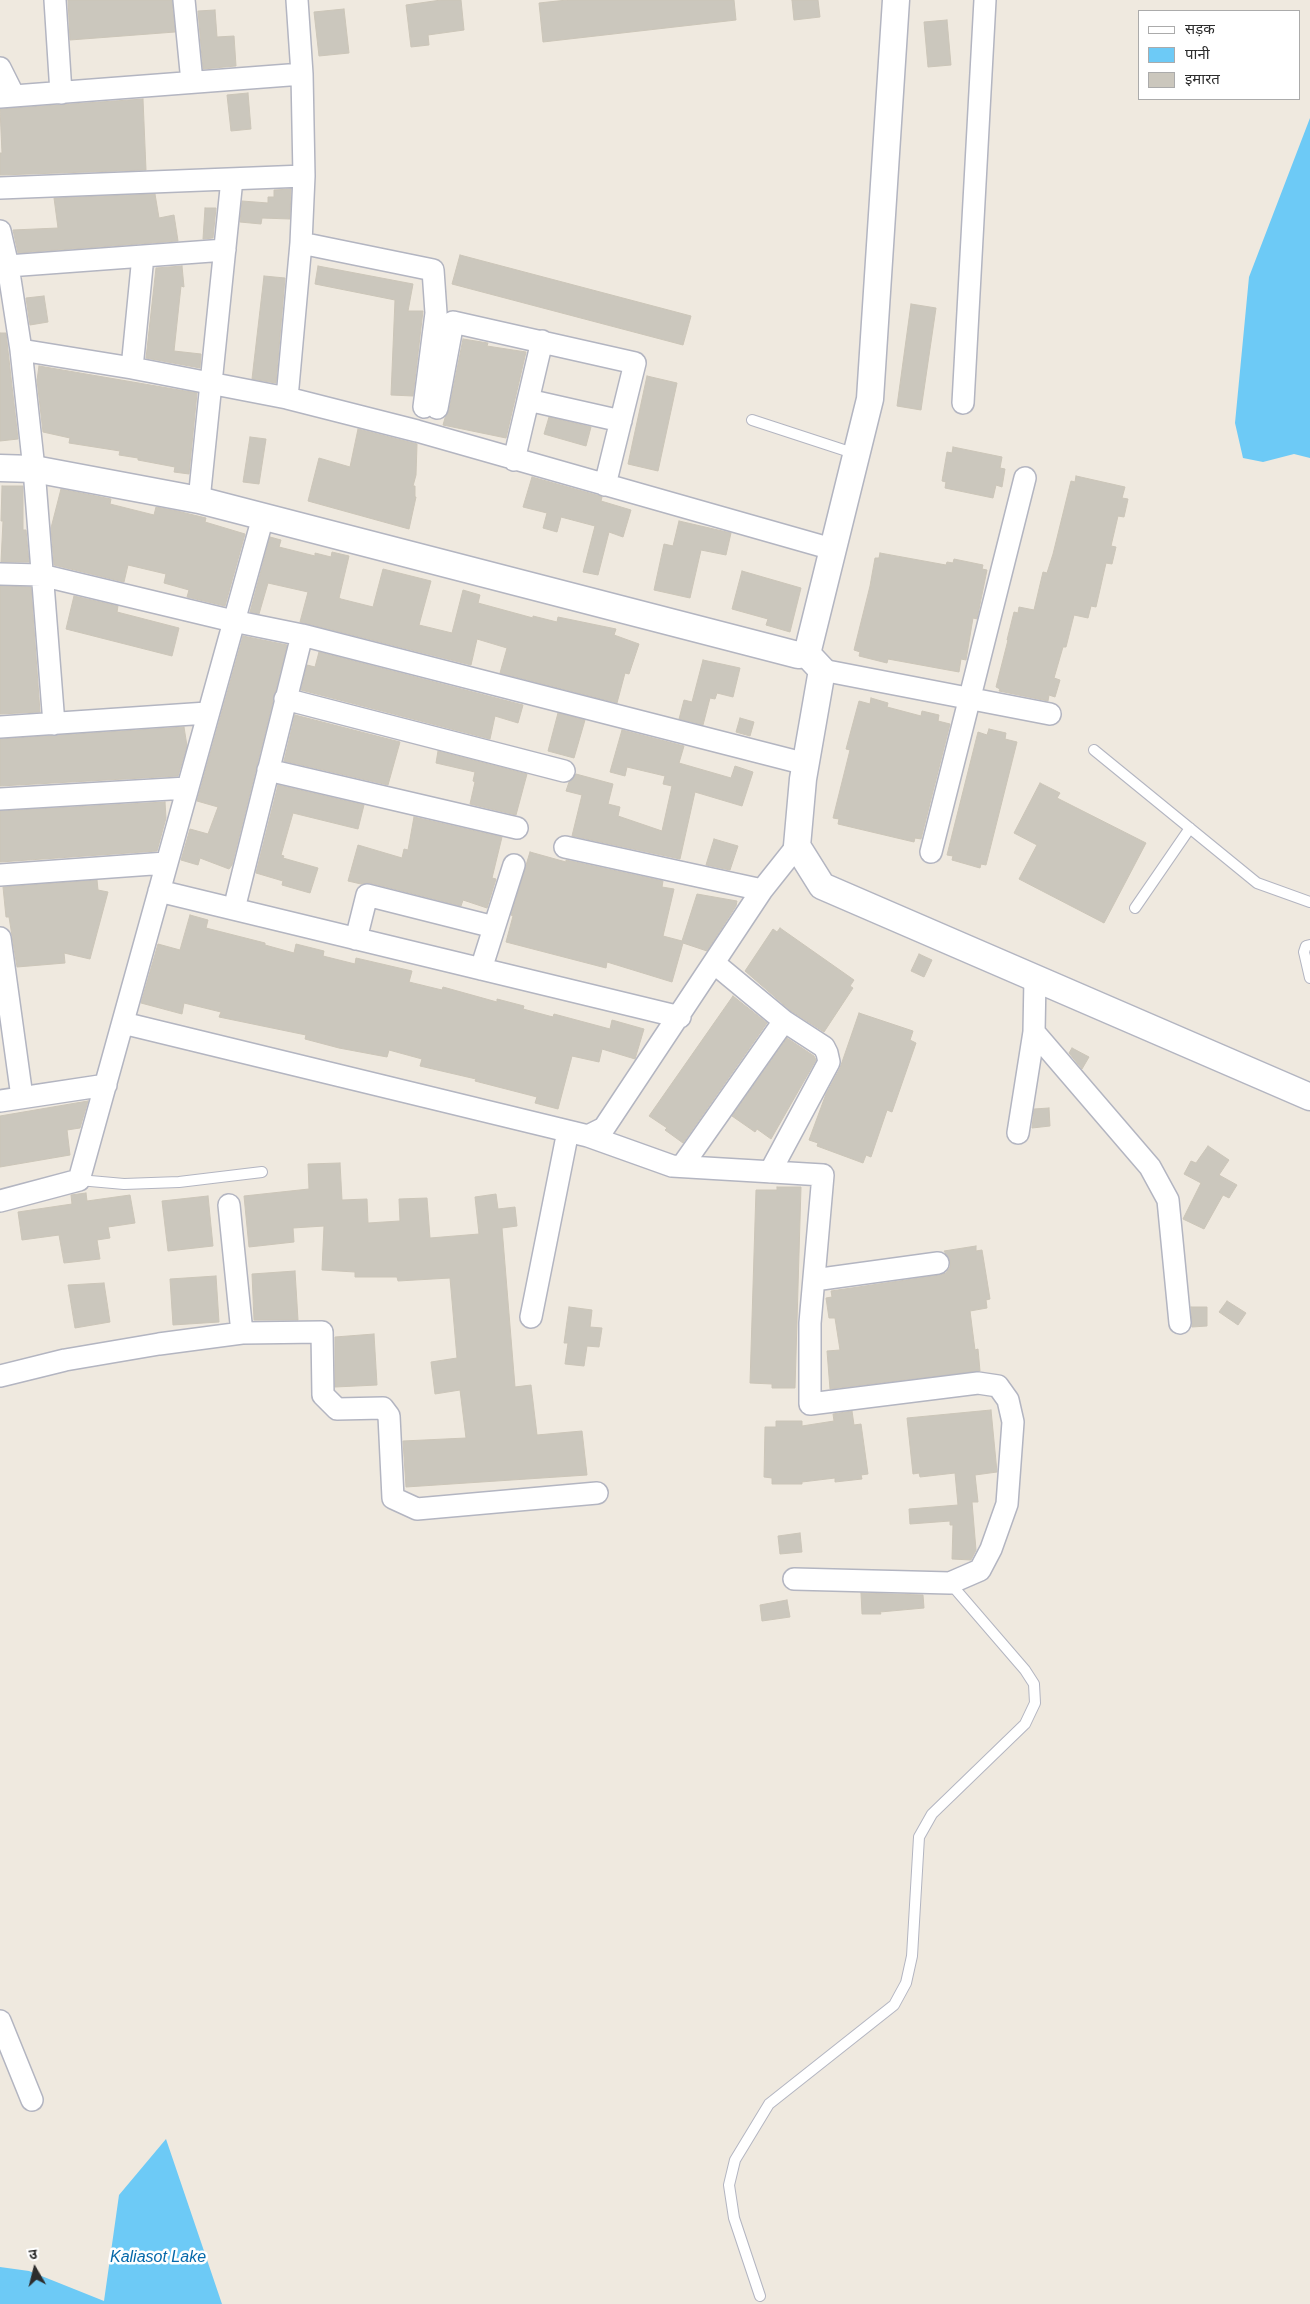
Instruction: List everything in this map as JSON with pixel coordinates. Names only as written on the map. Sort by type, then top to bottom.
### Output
[{"type":"street","points":[[55,0],[61,93]]},
{"type":"street","points":[[184,0],[192,82]]},
{"type":"street","points":[[287,398],[301,243],[304,176],[302,74],[296,0]]},
{"type":"street","points":[[578,1134],[604,1128],[762,890],[797,846],[815,662],[832,548],[870,398],[896,0]]},
{"type":"street","points":[[963,403],[984,0]]},
{"type":"street","points":[[0,68],[7,97],[302,74]]},
{"type":"street","points":[[0,188],[304,176]]},
{"type":"street","points":[[199,500],[232,179]]},
{"type":"street","points":[[0,231],[8,266],[21,350],[34,469],[54,724]]},
{"type":"street","points":[[301,243],[433,270],[436,312],[430,409],[453,322],[635,363],[605,485]]},
{"type":"street","points":[[8,266],[225,250]]},
{"type":"street","points":[[132,368],[143,256]]},
{"type":"street","points":[[514,460],[542,341]]},
{"type":"street","points":[[21,350],[132,368],[287,398],[417,431],[514,460],[832,548]]},
{"type":"street","points":[[528,400],[621,421]]},
{"type":"street","points":[[0,468],[34,469],[199,500],[788,652],[815,662],[1050,714]]},
{"type":"street","points":[[932,852],[1025,478]]},
{"type":"street","points":[[0,1201],[79,1180],[207,713],[263,517]]},
{"type":"street","points":[[0,574],[41,575],[302,635],[806,764]]},
{"type":"street","points":[[234,909],[302,635]]},
{"type":"street","points":[[285,699],[564,770]]},
{"type":"street","points":[[0,727],[207,713]]},
{"type":"street","points":[[268,770],[517,828]]},
{"type":"street","points":[[0,799],[187,788]]},
{"type":"street","points":[[797,846],[822,886],[1310,1097]]},
{"type":"street","points":[[565,847],[762,890]]},
{"type":"street","points":[[0,875],[166,863]]},
{"type":"street","points":[[481,969],[514,865]]},
{"type":"street","points":[[159,891],[680,1016]]},
{"type":"street","points":[[356,939],[367,895],[494,927]]},
{"type":"street","points":[[0,938],[22,1097]]},
{"type":"street","points":[[714,963],[784,1021],[824,1048],[829,1062],[770,1172]]},
{"type":"street","points":[[1018,1133],[1034,1032],[1035,978]]},
{"type":"street","points":[[682,1166],[784,1021]]},
{"type":"street","points":[[123,1023],[578,1134],[672,1166],[823,1174],[810,1324],[810,1404],[978,1383],[998,1386],[1008,1400],[1013,1422],[1007,1504],[991,1549],[980,1570],[950,1582],[794,1579]]},
{"type":"street","points":[[1034,1032],[1150,1167],[1168,1200],[1180,1323]]},
{"type":"street","points":[[0,1101],[106,1085]]},
{"type":"street","points":[[531,1317],[578,1134]]},
{"type":"street","points":[[229,1205],[242,1333]]},
{"type":"street","points":[[814,1280],[938,1263]]},
{"type":"street","points":[[0,1376],[66,1360],[159,1344],[242,1333],[322,1332],[323,1395],[337,1409],[383,1408],[389,1416],[393,1498],[417,1509],[598,1493]]},
{"type":"street","points":[[0,2021],[32,2100]]},
{"type":"lane","points":[[752,420],[856,454]]},
{"type":"lane","points":[[1094,750],[1257,883],[1310,902]]},
{"type":"lane","points":[[1135,908],[1190,828]]},
{"type":"lane","points":[[1310,945],[1306,946],[1304,952],[1310,978]]},
{"type":"lane","points":[[79,1180],[124,1184],[179,1182],[262,1172]]},
{"type":"lane","points":[[760,2296],[734,2218],[729,2185],[735,2160],[770,2104],[894,2005],[906,1984],[912,1956],[918,1837],[932,1814],[1025,1724],[1035,1702],[1034,1684],[1025,1670],[950,1582]]},
{"type":"water","points":[[1310,118],[1310,458],[1294,454],[1263,462],[1243,458],[1235,423],[1249,277]]},
{"type":"water","name":"Kaliasot Lake","points":[[166,2139],[222,2304],[0,2304],[0,2267],[29,2271],[104,2301],[119,2195]]},
{"type":"building","points":[[68,0],[172,0],[175,32],[70,40]]},
{"type":"building","points":[[441,0],[461,0],[464,30],[428,35],[429,45],[411,47],[406,5]]},
{"type":"building","points":[[567,0],[734,0],[736,20],[543,42],[539,3]]},
{"type":"building","points":[[792,0],[818,0],[820,17],[794,20]]},
{"type":"building","points":[[344,9],[349,53],[319,56],[314,12]]},
{"type":"building","points":[[215,10],[217,37],[234,36],[236,66],[203,69],[198,11]]},
{"type":"building","points":[[947,20],[951,65],[928,67],[924,22]]},
{"type":"building","points":[[248,93],[251,129],[231,131],[227,95]]},
{"type":"building","points":[[143,99],[146,170],[0,175],[0,153],[2,153],[0,109]]},
{"type":"building","points":[[291,189],[290,219],[262,218],[261,224],[240,222],[242,201],[268,203],[268,197],[274,197],[274,190]]},
{"type":"building","points":[[155,194],[159,218],[174,215],[178,241],[18,253],[13,230],[58,228],[54,198]]},
{"type":"building","points":[[205,208],[216,208],[213,238],[203,239]]},
{"type":"building","points":[[460,255],[691,316],[683,345],[452,284]]},
{"type":"building","points":[[182,266],[184,287],[181,286],[174,351],[201,354],[200,368],[146,358],[156,268]]},
{"type":"building","points":[[318,266],[413,284],[408,311],[423,311],[413,396],[391,395],[395,300],[315,284]]},
{"type":"building","points":[[264,276],[285,278],[276,383],[252,379]]},
{"type":"building","points":[[44,296],[48,322],[30,325],[26,298]]},
{"type":"building","points":[[911,304],[936,308],[921,410],[897,406]]},
{"type":"building","points":[[0,333],[6,333],[18,439],[0,441]]},
{"type":"building","points":[[463,339],[488,343],[487,346],[526,352],[506,438],[443,425],[449,410]]},
{"type":"building","points":[[39,366],[197,393],[189,474],[174,472],[175,467],[119,455],[120,451],[69,443],[70,438],[43,432],[37,380]]},
{"type":"building","points":[[647,376],[677,383],[658,471],[628,464]]},
{"type":"building","points":[[549,417],[591,427],[586,446],[544,434]]},
{"type":"building","points":[[358,429],[417,444],[416,475],[413,486],[415,486],[416,497],[409,529],[308,501],[319,458],[350,467]]},
{"type":"building","points":[[250,437],[266,439],[259,484],[243,482]]},
{"type":"building","points":[[953,447],[1002,457],[1000,468],[1005,469],[1002,487],[996,485],[993,498],[945,488],[946,482],[942,481],[947,452],[952,453]]},
{"type":"building","points":[[1076,476],[1125,487],[1122,498],[1128,499],[1124,517],[1118,516],[1111,546],[1116,547],[1112,564],[1106,563],[1096,607],[1091,606],[1088,618],[1074,615],[1066,647],[1063,647],[1054,678],[1060,680],[1055,697],[1049,695],[1048,701],[999,691],[1000,689],[996,687],[1014,612],[1018,613],[1019,607],[1034,610],[1043,572],[1047,573],[1053,554],[1071,481],[1075,482]]},
{"type":"building","points":[[532,477],[600,496],[602,497],[601,501],[631,510],[623,537],[609,532],[598,575],[583,572],[595,526],[561,517],[557,532],[543,528],[547,513],[523,507]]},
{"type":"building","points":[[2,486],[23,486],[23,530],[26,530],[29,562],[1,562]]},
{"type":"building","points":[[61,489],[111,499],[110,504],[154,515],[156,507],[206,518],[205,522],[245,534],[225,606],[187,597],[189,590],[164,583],[166,574],[128,565],[124,582],[54,565],[51,528]]},
{"type":"building","points":[[679,521],[731,533],[726,555],[701,550],[690,598],[654,590],[664,544],[673,546]]},
{"type":"building","points":[[270,537],[281,540],[279,547],[315,556],[315,553],[331,557],[332,552],[349,556],[339,598],[341,599],[373,607],[383,569],[431,581],[419,625],[452,633],[463,590],[480,595],[478,603],[533,618],[533,616],[557,622],[558,617],[616,629],[614,635],[639,644],[629,674],[625,673],[617,703],[500,673],[507,648],[477,639],[471,665],[300,622],[308,592],[268,583],[259,614],[250,612]]},
{"type":"building","points":[[880,553],[946,565],[947,562],[953,563],[954,559],[983,565],[982,569],[987,570],[977,619],[973,618],[966,660],[961,659],[959,672],[888,659],[887,663],[859,656],[860,652],[854,650],[875,558],[879,558]]},
{"type":"building","points":[[742,571],[801,588],[790,632],[766,625],[768,619],[732,609]]},
{"type":"building","points":[[0,586],[31,587],[40,712],[0,714]]},
{"type":"building","points":[[74,596],[118,606],[117,612],[179,628],[172,656],[66,629]]},
{"type":"building","points":[[243,636],[287,645],[232,865],[229,869],[200,858],[198,865],[181,860],[190,829],[208,834],[218,807],[197,801]]},
{"type":"building","points":[[319,652],[523,705],[518,723],[495,716],[490,739],[301,690],[307,665],[315,667]]},
{"type":"building","points":[[703,660],[740,668],[733,697],[717,693],[715,699],[710,698],[703,725],[679,719],[684,700],[692,702]]},
{"type":"building","points":[[871,698],[888,703],[887,707],[921,716],[922,711],[939,715],[938,721],[950,724],[921,839],[915,838],[914,842],[838,824],[839,819],[833,818],[850,750],[846,749],[859,701],[870,704]]},
{"type":"building","points":[[558,713],[585,720],[574,758],[548,751]]},
{"type":"building","points":[[295,715],[400,742],[388,785],[284,761]]},
{"type":"building","points":[[740,718],[754,722],[750,736],[736,732]]},
{"type":"building","points":[[184,727],[187,746],[178,776],[0,786],[0,739]]},
{"type":"building","points":[[989,729],[1006,733],[1005,739],[1017,742],[986,865],[981,864],[980,868],[952,860],[953,856],[947,855],[978,732],[987,735]]},
{"type":"building","points":[[622,730],[684,746],[679,763],[731,778],[735,766],[753,772],[742,806],[695,792],[680,859],[572,836],[582,795],[566,791],[569,782],[576,774],[613,784],[608,804],[620,807],[618,816],[662,831],[672,786],[663,784],[665,776],[627,767],[625,776],[610,772]]},
{"type":"building","points":[[438,751],[527,774],[516,815],[470,804],[475,782],[473,781],[475,772],[436,763]]},
{"type":"building","points":[[1040,783],[1060,793],[1057,798],[1146,843],[1104,923],[1019,879],[1037,845],[1014,833]]},
{"type":"building","points":[[278,785],[364,805],[358,829],[293,813],[281,855],[284,856],[283,858],[318,868],[310,893],[282,885],[283,881],[256,873]]},
{"type":"building","points":[[165,802],[166,818],[157,851],[0,862],[0,811]]},
{"type":"building","points":[[414,817],[502,837],[492,878],[496,879],[487,908],[463,900],[461,906],[370,883],[361,884],[348,881],[358,845],[402,858],[404,849],[408,850]]},
{"type":"building","points":[[714,839],[738,846],[730,870],[706,865]]},
{"type":"building","points":[[530,852],[566,862],[566,860],[663,881],[662,887],[674,889],[663,936],[682,941],[697,894],[737,901],[736,906],[707,951],[683,943],[672,982],[607,962],[606,968],[506,942],[513,916],[511,915]]},
{"type":"building","points":[[97,880],[98,890],[108,892],[90,959],[64,953],[65,963],[17,967],[9,917],[6,917],[3,887]]},
{"type":"building","points":[[190,915],[208,920],[206,928],[265,943],[265,945],[294,953],[296,944],[324,951],[323,956],[355,964],[356,958],[412,971],[409,982],[442,990],[443,987],[497,1002],[497,999],[524,1006],[523,1009],[553,1017],[554,1014],[610,1029],[612,1020],[644,1029],[635,1059],[602,1049],[599,1062],[572,1056],[558,1109],[535,1103],[537,1097],[475,1081],[476,1079],[420,1066],[422,1059],[389,1050],[387,1057],[339,1048],[305,1039],[306,1035],[219,1017],[221,1012],[184,1003],[182,1014],[141,1003],[158,944],[180,950]]},
{"type":"building","points":[[780,928],[854,980],[850,986],[853,988],[824,1032],[791,1011],[745,971],[773,929],[777,932]]},
{"type":"building","points":[[919,954],[932,960],[924,977],[911,971]]},
{"type":"building","points":[[733,996],[767,1023],[683,1143],[665,1130],[667,1128],[649,1116]]},
{"type":"building","points":[[859,1013],[913,1031],[910,1040],[916,1043],[892,1112],[887,1110],[871,1157],[866,1155],[863,1163],[817,1146],[818,1143],[809,1140],[826,1094],[840,1068]]},
{"type":"building","points":[[787,1038],[814,1056],[816,1060],[771,1139],[757,1129],[755,1132],[732,1116]]},
{"type":"building","points":[[1072,1048],[1089,1057],[1082,1069],[1069,1053]]},
{"type":"building","points":[[88,1101],[80,1128],[67,1130],[70,1155],[0,1167],[0,1116]]},
{"type":"building","points":[[1049,1108],[1050,1126],[1032,1128],[1034,1109]]},
{"type":"building","points":[[1208,1146],[1229,1160],[1219,1175],[1237,1185],[1229,1198],[1223,1195],[1204,1229],[1183,1219],[1201,1183],[1184,1174],[1191,1161],[1196,1163]]},
{"type":"building","points":[[340,1163],[342,1200],[367,1199],[368,1223],[400,1221],[399,1199],[427,1198],[430,1238],[479,1234],[475,1197],[496,1194],[498,1209],[515,1207],[517,1226],[502,1228],[515,1387],[531,1385],[537,1435],[582,1431],[587,1475],[406,1487],[403,1441],[466,1438],[460,1390],[435,1394],[431,1362],[457,1358],[450,1278],[398,1281],[397,1277],[355,1277],[355,1272],[322,1270],[324,1226],[293,1228],[294,1242],[249,1247],[244,1196],[309,1189],[308,1164]]},
{"type":"building","points":[[777,1187],[801,1187],[795,1388],[772,1388],[772,1384],[750,1383],[756,1190],[777,1190]]},
{"type":"building","points":[[86,1193],[87,1201],[130,1195],[135,1223],[108,1227],[110,1238],[97,1240],[100,1259],[64,1263],[59,1235],[22,1240],[18,1212],[72,1204],[71,1195]]},
{"type":"building","points":[[208,1196],[213,1246],[168,1251],[162,1201]]},
{"type":"building","points":[[976,1246],[976,1251],[982,1250],[990,1299],[986,1300],[987,1308],[970,1311],[975,1350],[978,1349],[980,1371],[830,1389],[827,1351],[840,1350],[835,1318],[829,1318],[826,1298],[832,1297],[831,1291],[940,1275],[946,1273],[950,1267],[950,1261],[944,1251]]},
{"type":"building","points":[[295,1271],[298,1320],[254,1320],[252,1274]]},
{"type":"building","points":[[216,1276],[219,1322],[173,1325],[170,1279]]},
{"type":"building","points":[[104,1283],[110,1322],[75,1328],[68,1285]]},
{"type":"building","points":[[1227,1301],[1246,1313],[1238,1325],[1219,1312]]},
{"type":"building","points":[[569,1307],[592,1310],[590,1327],[602,1328],[599,1347],[587,1346],[584,1366],[565,1364],[568,1343],[564,1343]]},
{"type":"building","points":[[1191,1307],[1207,1307],[1207,1326],[1192,1327]]},
{"type":"building","points":[[374,1334],[377,1385],[335,1387],[335,1337]]},
{"type":"building","points":[[991,1410],[997,1472],[975,1475],[978,1502],[972,1502],[976,1550],[971,1560],[952,1559],[953,1525],[950,1525],[950,1521],[910,1524],[909,1509],[958,1505],[955,1473],[920,1477],[919,1473],[913,1474],[907,1418]]},
{"type":"building","points":[[852,1411],[854,1425],[861,1424],[868,1474],[861,1475],[862,1479],[835,1482],[835,1478],[802,1482],[802,1484],[772,1484],[772,1478],[764,1477],[765,1427],[776,1427],[776,1421],[802,1421],[802,1426],[834,1421],[833,1414]]},
{"type":"building","points":[[800,1533],[802,1552],[780,1554],[778,1536]]},
{"type":"building","points":[[861,1593],[923,1595],[924,1608],[880,1612],[881,1614],[862,1614]]},
{"type":"building","points":[[787,1600],[790,1617],[762,1621],[760,1605]]}]
